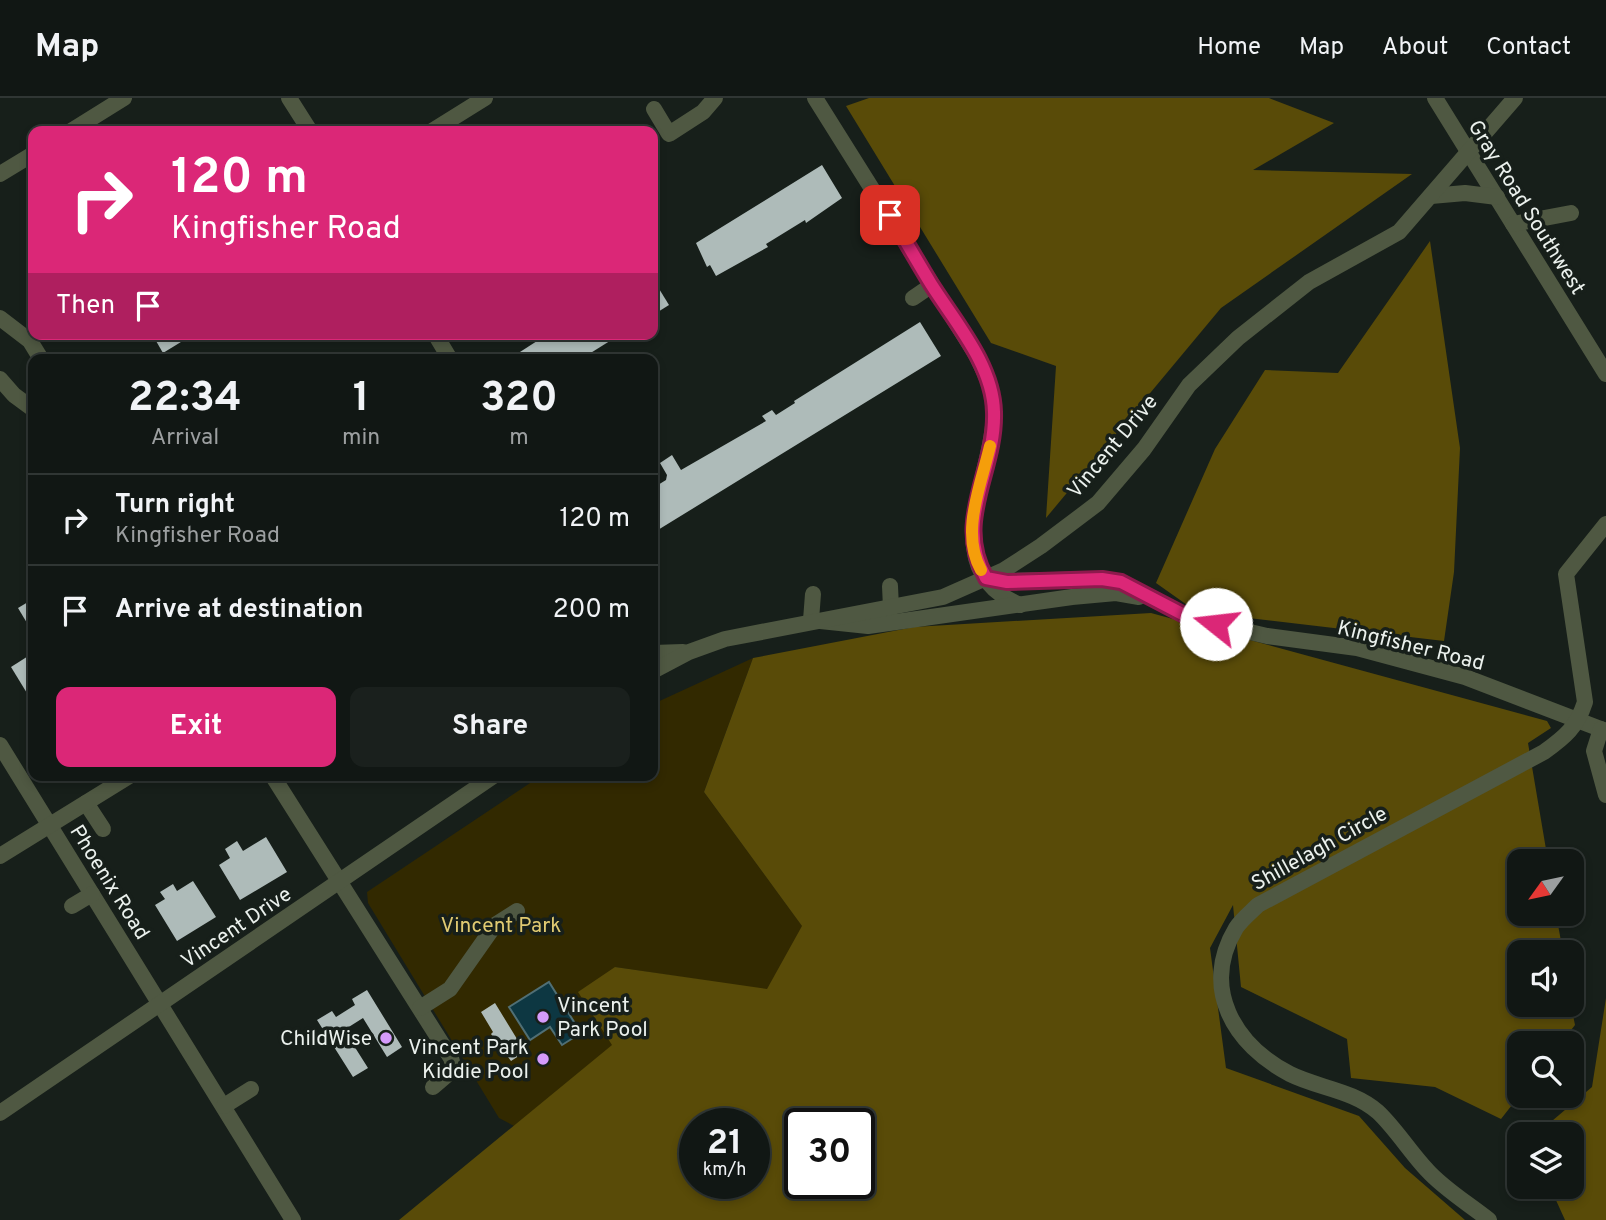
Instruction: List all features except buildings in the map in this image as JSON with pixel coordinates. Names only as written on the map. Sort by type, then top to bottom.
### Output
[{"type":"street","points":[[79,126],[124,98]]},
{"type":"street","points":[[289,98],[307,126]]},
{"type":"street","points":[[440,126],[485,98]]},
{"type":"street","points":[[654,109],[669,134],[703,112],[715,98]]},
{"type":"street","points":[[815,98],[975,353],[990,384],[995,412],[972,524],[976,561],[998,592],[1020,605]]},
{"type":"street","name":"Gray Road Southwest","points":[[1435,98],[1606,374]]},
{"type":"street","name":"Vincent Drive","points":[[658,668],[689,652],[725,639],[943,597],[986,578],[1041,546],[1098,503],[1144,449],[1189,385],[1238,338],[1309,282],[1399,232],[1515,98]]},
{"type":"street","points":[[0,174],[28,157]]},
{"type":"street","points":[[1431,196],[1465,194],[1497,197]]},
{"type":"street","points":[[1513,224],[1571,214]]},
{"type":"street","points":[[871,229],[891,217]]},
{"type":"street","points":[[913,298],[932,285]]},
{"type":"street","points":[[0,318],[28,339]]},
{"type":"street","points":[[0,379],[14,396],[28,406]]},
{"type":"street","points":[[1579,721],[1585,702],[1566,574],[1606,524]]},
{"type":"street","name":"Kingfisher Road","points":[[986,578],[1007,582],[1102,579],[1140,589],[1190,618],[1267,636],[1357,649],[1465,677],[1603,730]]},
{"type":"street","points":[[890,586],[891,608]]},
{"type":"street","name":"Kingfisher Road","points":[[811,621],[868,626],[1116,593],[1162,602]]},
{"type":"street","points":[[811,621],[813,594]]},
{"type":"street","points":[[658,653],[689,652]]},
{"type":"street","name":"Shillelagh Circle","points":[[1489,1220],[1429,1172],[1378,1112],[1334,1088],[1292,1075],[1264,1058],[1243,1037],[1221,997],[1224,957],[1237,927],[1258,905],[1544,752],[1569,734],[1579,721]]},
{"type":"street","points":[[1603,730],[1594,751],[1606,795]]},
{"type":"street","name":"Phoenix Road","points":[[0,745],[293,1220]]},
{"type":"street","points":[[0,856],[121,781]]},
{"type":"street","points":[[281,781],[451,1058],[454,1069],[433,1087]]},
{"type":"street","name":"Vincent Drive","points":[[0,1113],[486,781]]},
{"type":"street","points":[[86,803],[103,829]]},
{"type":"street","points":[[72,906],[92,894]]},
{"type":"street","points":[[420,1008],[450,989],[495,925],[517,911]]},
{"type":"street","points":[[224,1106],[251,1089]]},
{"type":"green space","name":"Vincent Park","points":[[753,658],[704,792],[803,927],[767,990],[615,967],[613,1045],[514,1126],[499,1118],[368,903],[367,892],[533,781],[658,781],[658,702]]},
{"type":"shaded area","points":[[869,98],[1269,98],[1334,123],[1253,170],[1412,174],[1221,308],[1046,518],[1056,366],[991,343],[846,106]]},
{"type":"shaded area","points":[[1430,241],[1460,448],[1454,572],[1444,641],[1197,612],[1156,583],[1215,449],[1265,370],[1338,373]]},
{"type":"shaded area","points":[[1151,613],[1547,721],[1551,728],[1528,743],[1546,849],[1507,849],[1507,926],[1558,926],[1561,940],[1507,940],[1507,1017],[1573,1017],[1575,1025],[1570,1031],[1507,1031],[1507,1108],[1510,1108],[1501,1119],[1435,1087],[1351,1078],[1347,1039],[1241,987],[1233,905],[1210,948],[1226,1068],[1359,1116],[1405,1168],[1465,1220],[399,1220],[612,1045],[578,992],[615,967],[767,989],[802,926],[704,792],[753,658],[914,627]]},
{"type":"shaded area","points":[[1606,998],[1606,1220],[1565,1220],[1555,1199],[1584,1199],[1584,1122],[1551,1122],[1567,1108],[1584,1108],[1584,1094],[1592,1087]]},
{"type":"water","name":"Vincent Park Pool","points":[[549,982],[581,1033],[562,1045],[550,1027],[530,1040],[509,1007]]},
{"type":"slow traffic","points":[[981,570],[976,561],[972,524],[990,446]]},
{"type":"place","name":"Vincent Park Pool","points":[[543,1017]]},
{"type":"place","name":"ChildWise","points":[[386,1038]]},
{"type":"place","name":"Vincent Park Kiddie Pool","points":[[543,1059]]},
{"type":"route","points":[[890,215],[975,353],[990,384],[995,412],[972,524],[976,561],[986,578],[1007,582],[1080,578],[1121,582],[1140,589],[1190,618],[1216,624]]}]
